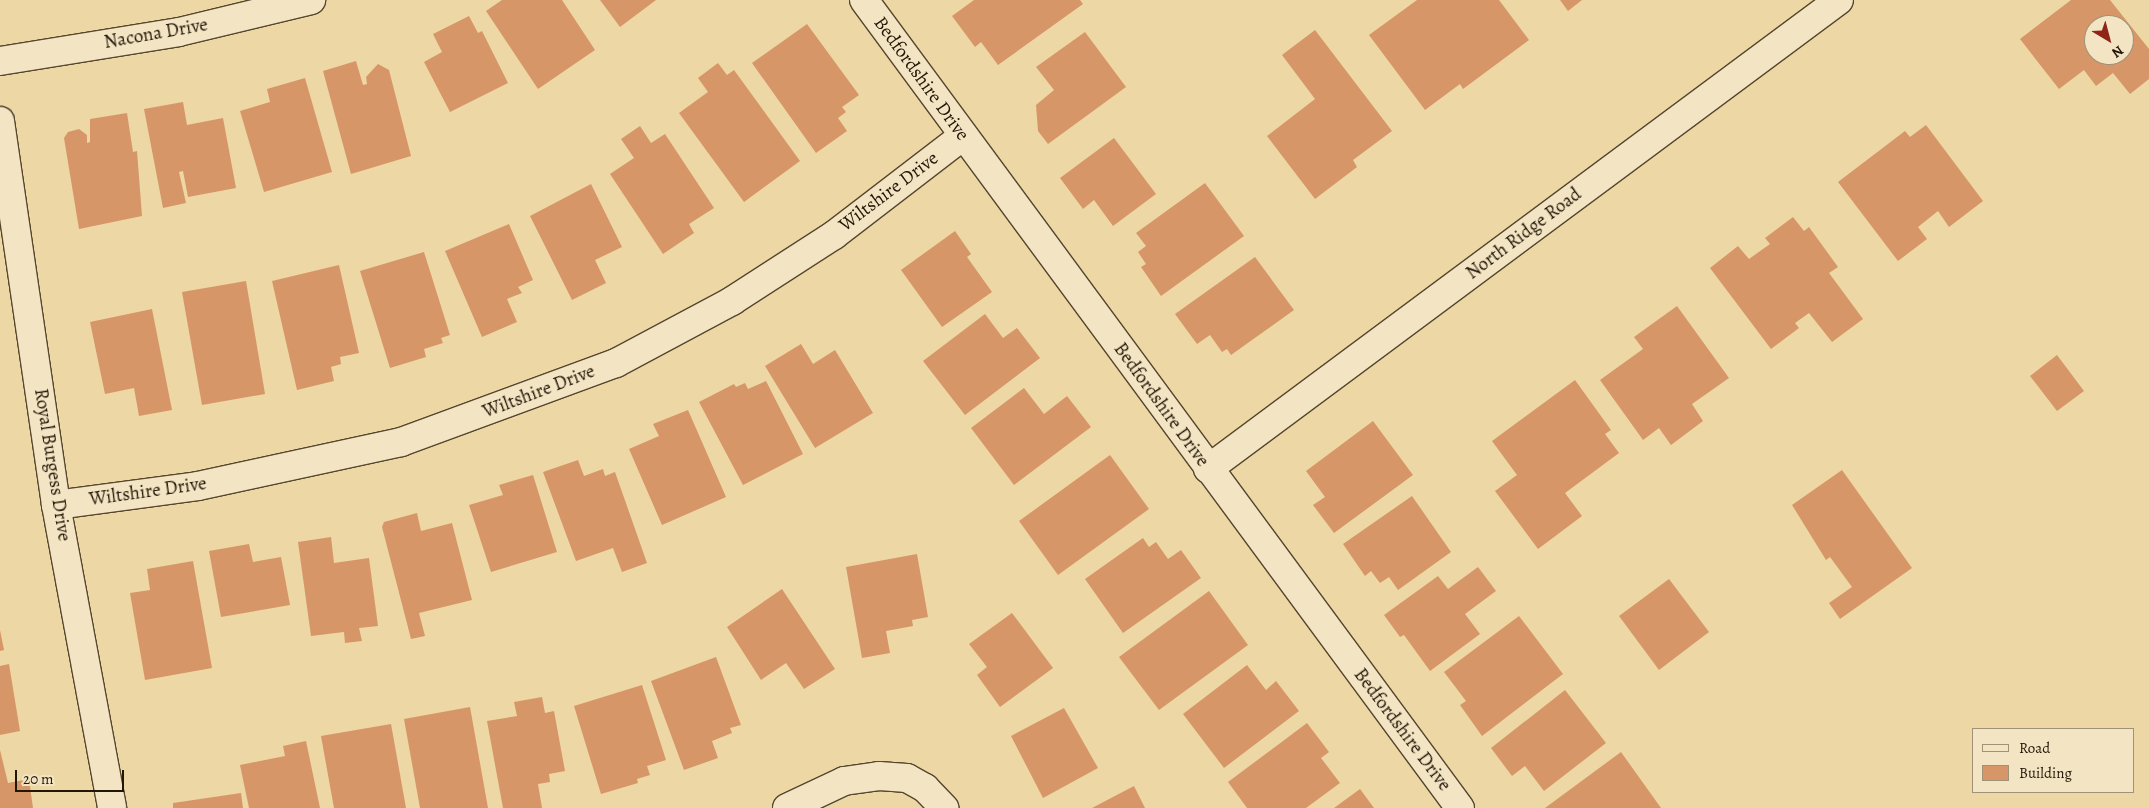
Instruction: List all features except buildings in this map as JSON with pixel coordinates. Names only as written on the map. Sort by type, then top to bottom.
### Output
[{"type":"street","name":"Nacona Drive","points":[[0,61],[179,32],[311,0]]},
{"type":"street","name":"Bedfordshire Drive","points":[[864,0],[1460,808]]},
{"type":"street","name":"North Ridge Road","points":[[1208,468],[1839,0]]},
{"type":"street","name":"Royal Burgess Drive","points":[[0,122],[56,504],[112,808]]},
{"type":"street","name":"Wiltshire Drive","points":[[56,504],[198,486],[401,442],[616,363],[732,300],[834,235],[963,136]]},
{"type":"street","points":[[787,808],[844,781],[879,776],[907,778],[925,788],[944,808]]}]
